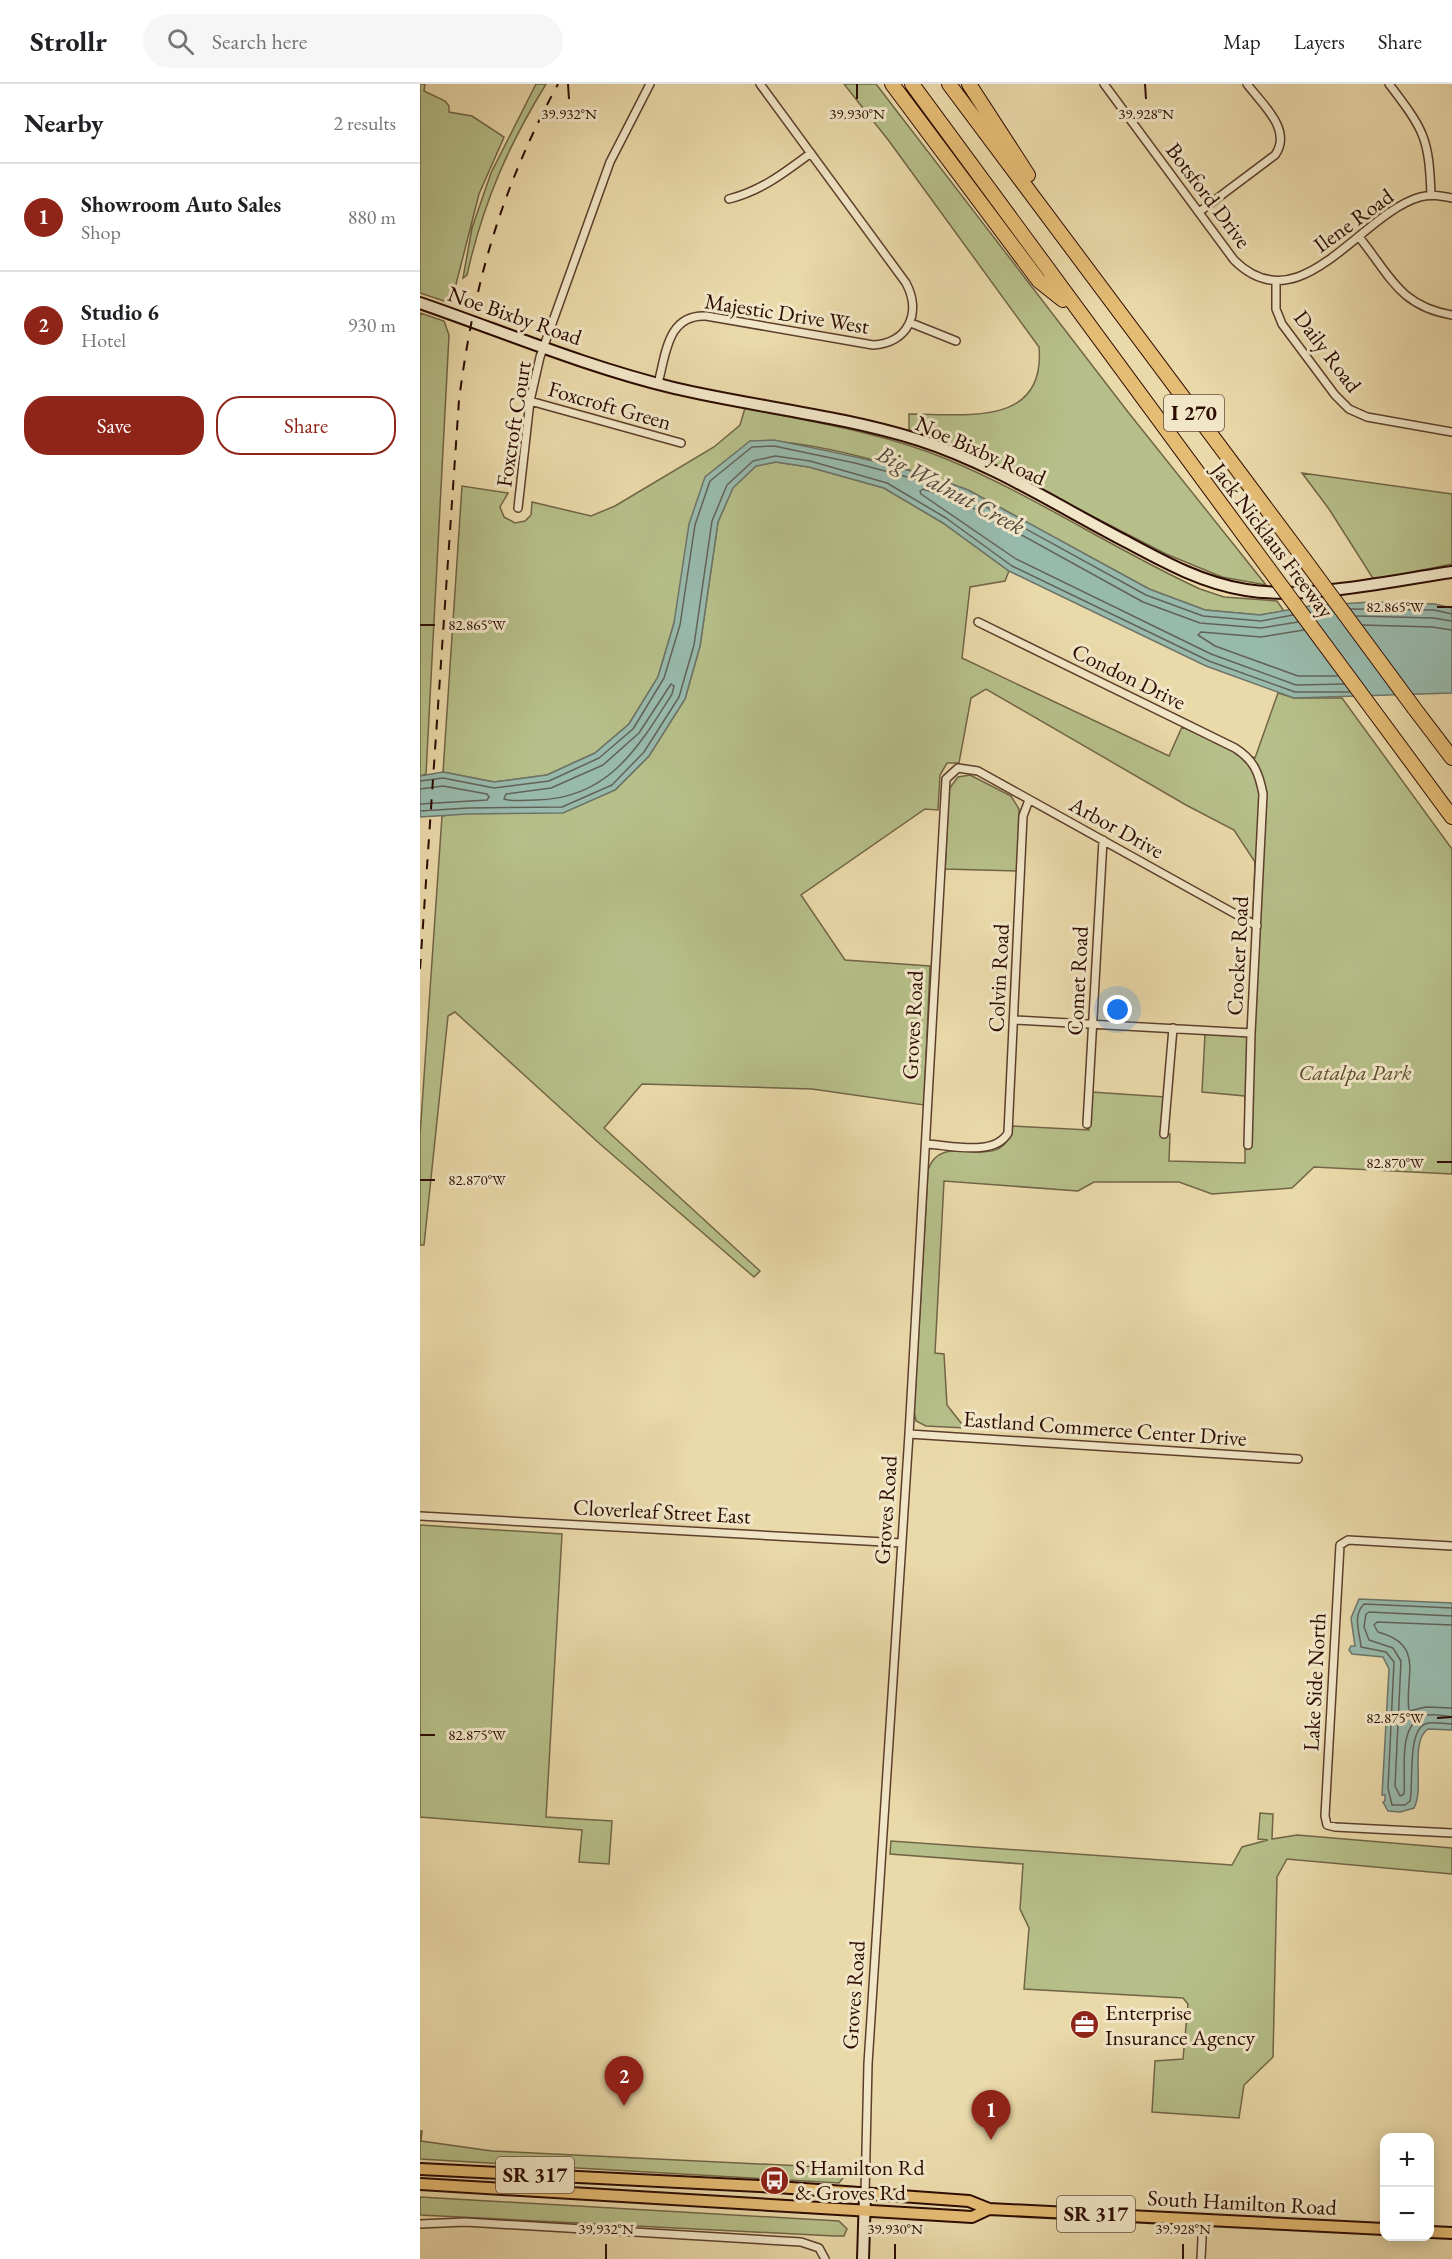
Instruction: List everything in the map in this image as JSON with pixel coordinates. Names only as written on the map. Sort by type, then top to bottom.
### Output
[{"type":"highway","points":[[892,84],[1039,281],[1078,312]]},
{"type":"highway","name":"Jack Nicklaus Freeway","points":[[912,84],[1452,817]]},
{"type":"highway","name":"Jack Nicklaus Freeway","points":[[949,84],[1452,758]]},
{"type":"highway","points":[[969,84],[1086,265]]},
{"type":"main road","name":"South Hamilton Road","points":[[420,2169],[969,2201],[989,2209],[1380,2229]]},
{"type":"main road","name":"South Hamilton Road","points":[[420,2184],[972,2217],[989,2209]]},
{"type":"main road","points":[[1434,2232],[1452,2233]]},
{"type":"street","name":"Foxcroft Court","points":[[518,508],[530,401],[544,346],[610,162],[650,84]]},
{"type":"street","points":[[760,84],[906,283],[913,302],[911,323],[956,341]]},
{"type":"street","name":"Botsford Drive","points":[[1104,84],[1243,268],[1276,281]]},
{"type":"street","points":[[1199,212],[1275,156],[1281,145],[1278,126],[1248,84]]},
{"type":"street","points":[[1389,84],[1414,117],[1426,141],[1431,195]]},
{"type":"street","points":[[729,199],[750,194],[770,183],[811,153]]},
{"type":"street","name":"Ilene Road","points":[[1276,281],[1311,272],[1408,202],[1431,195],[1452,198]]},
{"type":"street","points":[[1359,237],[1406,297],[1426,310],[1452,315]]},
{"type":"street","name":"Daily Road","points":[[1276,281],[1276,309],[1282,324],[1341,403],[1367,417],[1452,432]]},
{"type":"street","name":"Noe Bixby Road","points":[[420,303],[658,383],[852,422],[923,442],[978,465],[1175,567],[1231,587],[1262,592],[1306,591],[1452,572]]},
{"type":"street","name":"Majestic Drive West","points":[[658,383],[673,330],[691,317],[706,316],[873,345],[891,342],[899,337],[911,323]]},
{"type":"street","name":"Foxcroft Green","points":[[530,401],[681,443]]},
{"type":"street","name":"Condon Drive","points":[[978,622],[1236,748],[1248,757],[1258,770]]},
{"type":"street","name":"Arbor Drive","points":[[958,768],[978,771],[1257,926]]},
{"type":"street","name":"Groves Road","points":[[863,2259],[867,2085],[909,1434],[944,784],[950,774],[958,768]]},
{"type":"street","name":"Crocker Road","points":[[1248,1145],[1263,794],[1258,770]]},
{"type":"street","name":"Colvin Road","points":[[926,1144],[988,1147],[1004,1141],[1008,1133],[1023,816],[1029,800]]},
{"type":"street","name":"Comet Road","points":[[1087,1124],[1103,840]]},
{"type":"street","points":[[1014,1020],[1251,1033]]},
{"type":"street","points":[[1164,1134],[1173,1028]]},
{"type":"street","name":"Eastland Commerce Center Drive","points":[[909,1434],[1298,1459]]},
{"type":"street","name":"Cloverleaf Street East","points":[[420,1516],[902,1543]]},
{"type":"street","name":"Lake Side North","points":[[1452,1546],[1342,1542],[1339,1549],[1325,1816],[1327,1825],[1452,1833]]},
{"type":"street","points":[[1201,2259],[1203,2219]]},
{"type":"street","points":[[420,2224],[475,2223],[801,2242],[819,2248],[825,2259]]},
{"type":"green space","points":[[420,84],[425,84],[424,91],[445,101],[449,106],[449,112],[472,116],[504,137],[479,194],[453,296],[447,302],[420,293]]},
{"type":"green space","points":[[536,84],[546,84],[498,176],[473,249],[467,275],[463,278],[472,228],[491,173]]},
{"type":"green space","points":[[844,84],[876,84],[1128,412],[1266,585],[1222,577],[1166,554],[969,453],[944,441],[909,430],[909,414],[976,414],[997,411],[1015,404],[1029,392],[1038,373],[1039,347],[889,141]]},
{"type":"green space","points":[[420,313],[444,321],[449,335],[426,774],[420,776]]},
{"type":"green space","points":[[745,408],[871,434],[944,458],[1009,488],[1200,589],[1224,597],[1277,601],[1284,611],[1260,615],[1205,610],[1149,589],[968,490],[860,456],[800,444],[750,441],[674,623],[658,677],[629,724],[595,753],[547,775],[494,782],[443,772],[462,486],[508,493],[500,507],[504,517],[515,523],[525,521],[531,515],[532,502],[591,516],[615,506],[714,447],[740,425]]},
{"type":"green space","name":"Catalpa Park","points":[[776,462],[809,467],[884,488],[943,523],[1009,571],[1005,581],[970,587],[962,658],[1169,756],[1182,727],[1255,758],[1278,693],[1294,698],[1342,698],[1452,849],[1452,1174],[1314,1167],[1292,1188],[1212,1194],[1179,1182],[1094,1182],[1078,1191],[944,1181],[935,1353],[944,1354],[947,1405],[965,1428],[926,1426],[916,1421],[914,1411],[928,1170],[935,1158],[946,1152],[985,1152],[997,1149],[1006,1142],[1013,1126],[1089,1130],[1092,1092],[1165,1097],[1163,1135],[1170,1134],[1169,1161],[1245,1163],[1245,1096],[1202,1092],[1205,1034],[1249,1035],[1255,862],[1234,830],[1186,805],[986,689],[971,698],[959,763],[947,763],[940,775],[938,810],[925,809],[801,895],[845,960],[930,966],[924,1105],[812,1089],[642,1084],[604,1128],[760,1271],[754,1277],[600,1144],[455,1012],[448,1016],[424,1245],[420,1245],[420,1135],[442,816],[615,790],[649,756],[685,699],[700,646],[718,522],[733,487],[756,466]]},
{"type":"green space","points":[[1302,473],[1452,494],[1452,564],[1374,580],[1329,509]]},
{"type":"green space","points":[[970,775],[1011,796],[1019,809],[1018,871],[945,869],[949,789],[958,777]]},
{"type":"green space","points":[[420,1525],[562,1534],[546,1817],[612,1821],[609,1864],[579,1862],[582,1830],[420,1817]]},
{"type":"green space","points":[[1260,1813],[1273,1814],[1272,1839],[1297,1835],[1452,1848],[1452,1874],[1287,1859],[1277,1877],[1273,2057],[1244,2085],[1239,2118],[1152,2112],[1155,2061],[1183,2059],[1188,2004],[1183,1998],[1024,1989],[1029,1928],[1020,1909],[1023,1864],[890,1854],[891,1841],[1232,1865],[1242,1847],[1268,1840],[1258,1839]]},
{"type":"green space","points":[[420,2131],[422,2131],[421,2141],[492,2151],[844,2168],[847,2173],[839,2183],[420,2159]]},
{"type":"green space","points":[[420,2197],[839,2221],[847,2229],[844,2236],[834,2236],[420,2215]]},
{"type":"water","name":"Big Walnut Creek","points":[[774,440],[897,467],[968,490],[1149,589],[1205,610],[1260,615],[1310,606],[1371,602],[1435,604],[1452,608],[1452,693],[1294,698],[1206,666],[1009,571],[943,523],[884,488],[809,467],[776,462],[756,466],[733,488],[718,522],[700,646],[685,699],[649,756],[615,790],[563,813],[420,817],[420,776],[443,772],[494,782],[547,775],[595,753],[629,724],[658,677],[674,623],[689,524],[705,477],[750,441]]},
{"type":"water","points":[[1359,1599],[1452,1603],[1452,1730],[1428,1729],[1422,1735],[1418,1754],[1417,1799],[1414,1808],[1400,1812],[1388,1811],[1383,1802],[1385,1795],[1382,1795],[1389,1669],[1383,1657],[1352,1654],[1349,1650],[1351,1646],[1355,1646],[1351,1618]]},
{"type":"railway","points":[[420,969],[459,400],[465,357],[482,276],[506,199],[538,123],[558,84]]},
{"type":"place","name":"Enterprise Insurance Agency","points":[[1084,2025]]},
{"type":"place","name":"Studio 6","points":[[624,2106]]},
{"type":"place","name":"Showroom Auto Sales","points":[[991,2140]]},
{"type":"place","name":"S Hamilton Rd & Groves Rd","points":[[774,2180]]}]
